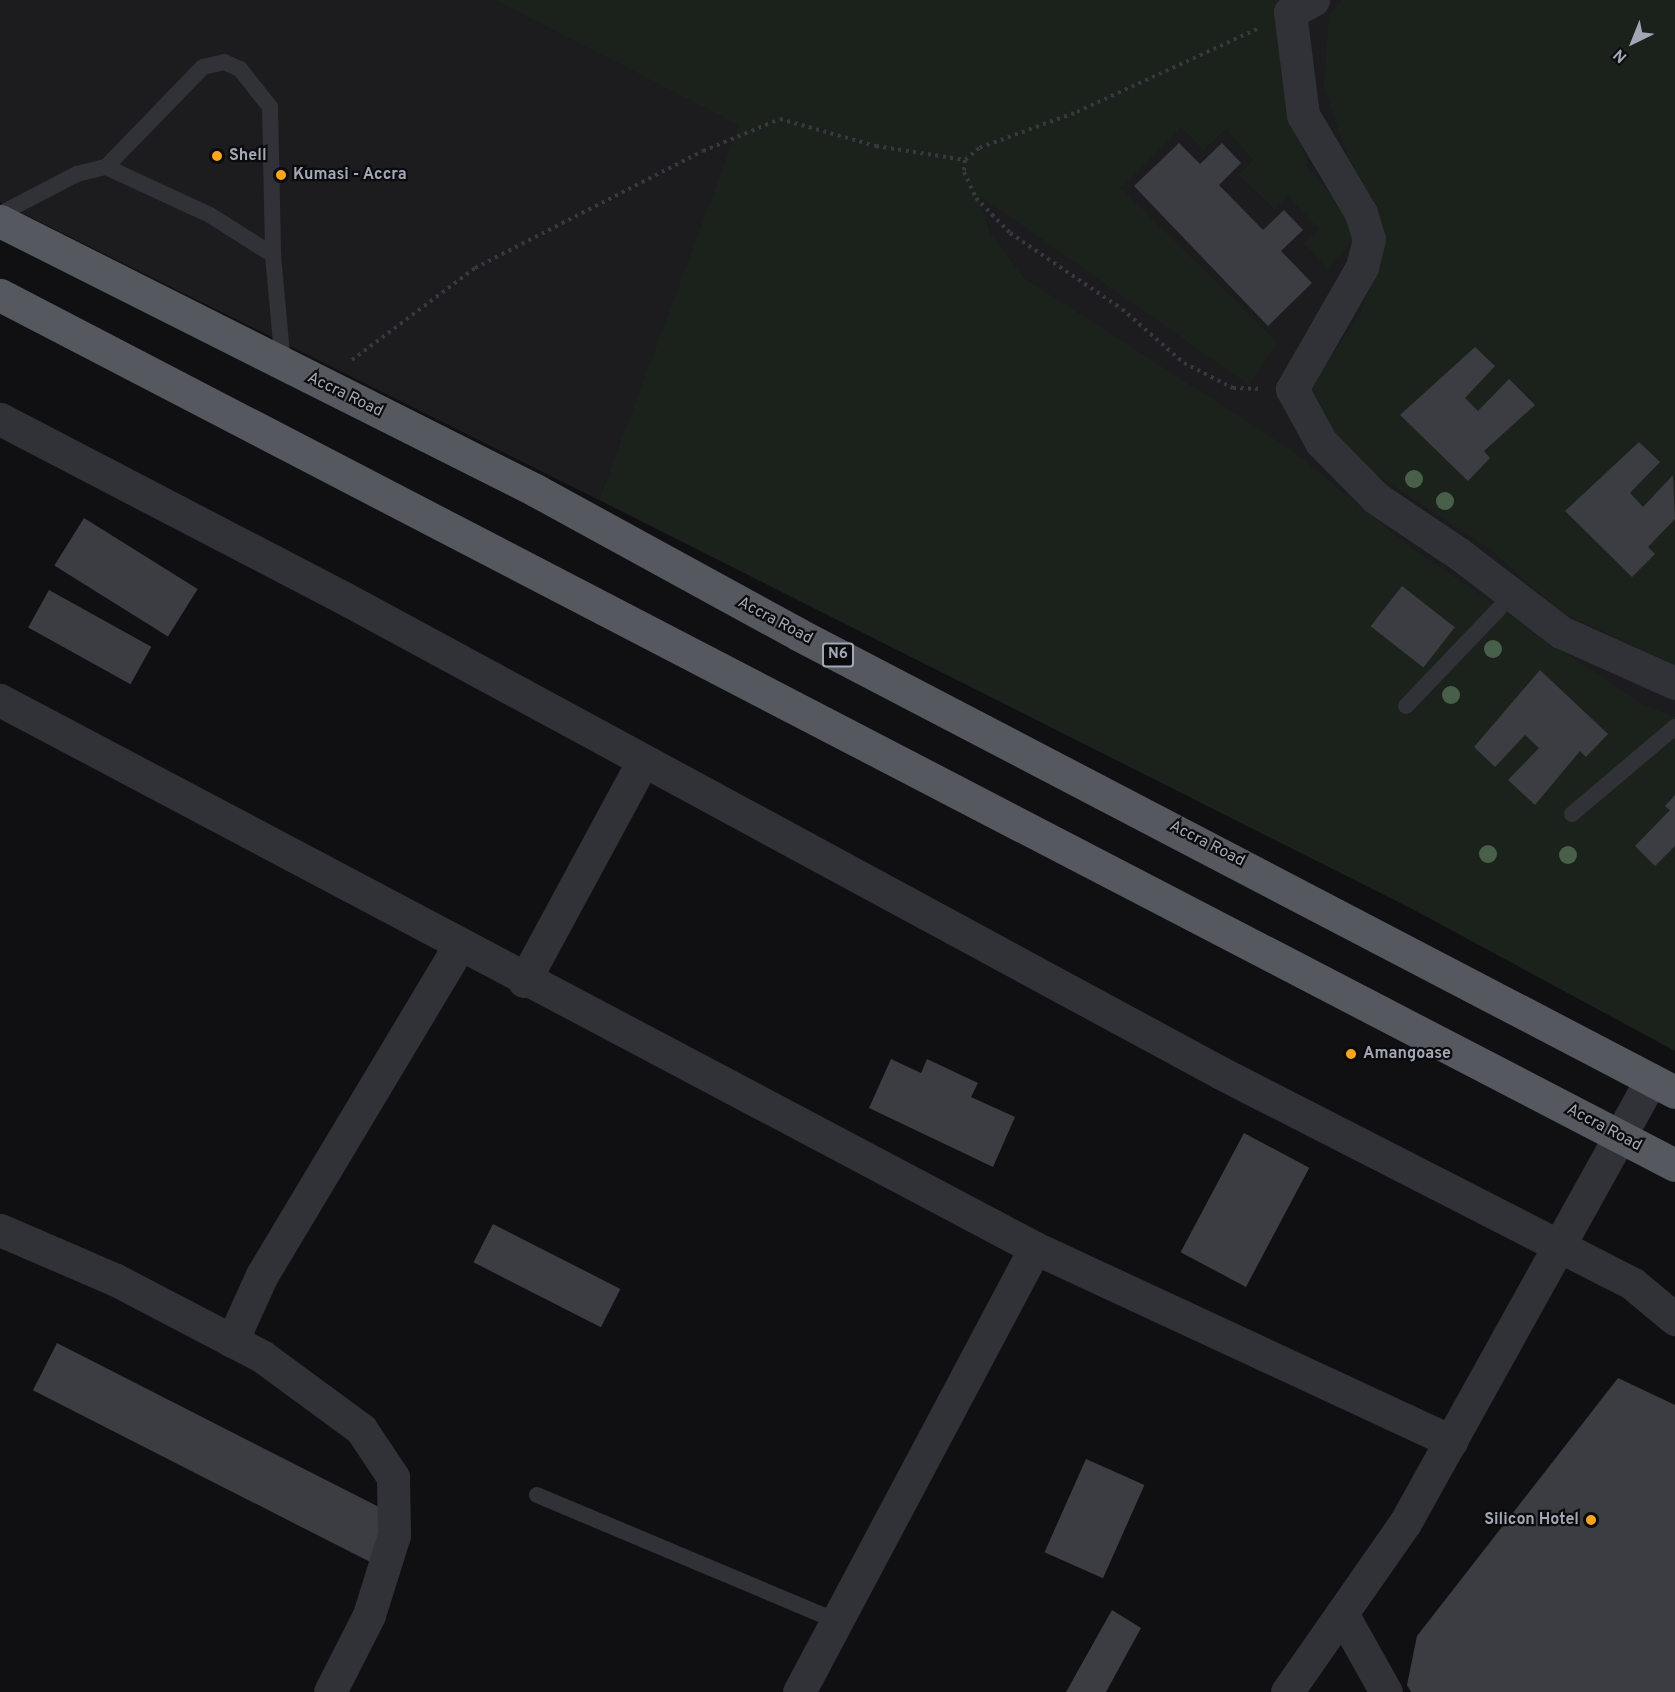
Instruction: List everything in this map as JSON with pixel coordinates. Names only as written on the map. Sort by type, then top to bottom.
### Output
[{"type":"highway","name":"Accra Road","points":[[0,221],[535,490],[798,634],[1663,1086]]},
{"type":"highway","name":"Accra Road","points":[[0,295],[1675,1165]]},
{"type":"street","points":[[1301,6],[1303,115],[1361,213],[1369,239],[1362,267],[1292,389],[1321,442],[1376,498],[1514,593],[1561,632],[1675,683]]},
{"type":"street","points":[[0,419],[1557,1249],[1633,1284],[1675,1320]]},
{"type":"street","points":[[0,700],[458,947],[1035,1248],[1451,1441]]},
{"type":"street","points":[[524,981],[643,761]]},
{"type":"street","points":[[232,1341],[262,1275],[458,947]]},
{"type":"street","points":[[1287,1692],[1344,1617],[1451,1441],[1621,1137],[1663,1086]]},
{"type":"street","points":[[0,1230],[116,1280],[232,1341],[361,1429],[393,1477],[394,1535],[369,1615],[330,1692]]},
{"type":"street","points":[[799,1692],[834,1620],[1035,1248]]},
{"type":"street","points":[[1344,1617],[1386,1692]]},
{"type":"lane","points":[[0,214],[77,174],[106,167],[203,67],[224,62],[240,69],[270,107],[273,255],[283,365]]},
{"type":"lane","points":[[106,167],[210,215],[273,255]]},
{"type":"lane","points":[[1406,706],[1514,593]]},
{"type":"lane","points":[[1572,813],[1675,727]]},
{"type":"lane","points":[[537,1495],[834,1620]]},
{"type":"path","points":[[1292,389],[1233,388],[1184,363],[1122,309],[1010,233],[976,198],[965,180],[965,160],[979,148],[1215,51],[1301,6]]},
{"type":"path","points":[[320,383],[475,268],[703,151],[780,119],[876,146],[965,160]]},
{"type":"shaded area","points":[[0,0],[1675,0],[1675,992],[619,448],[599,500],[0,202]]},
{"type":"shaded area","points":[[495,0],[1295,0],[1278,9],[1281,76],[1307,165],[1351,220],[1353,241],[1328,268],[1304,243],[1319,229],[1288,197],[1275,210],[1239,175],[1253,160],[1226,129],[1203,150],[1181,127],[1121,188],[1277,342],[1249,385],[979,195],[989,231],[1024,278],[1293,451],[1409,546],[1643,705],[1675,717],[1675,1051],[1416,911],[599,500],[739,125]]},
{"type":"shaded area","points":[[1342,0],[1675,0],[1675,665],[1561,612],[1492,551],[1352,458],[1326,427],[1309,389],[1361,312],[1375,271],[1349,161],[1324,88],[1329,15]]},
{"type":"building","points":[[1179,143],[1200,164],[1222,143],[1241,163],[1219,185],[1263,230],[1284,210],[1303,230],[1281,251],[1312,283],[1268,326],[1134,186]]},
{"type":"building","points":[[1475,347],[1495,366],[1465,398],[1478,411],[1509,379],[1535,405],[1484,451],[1490,458],[1468,481],[1400,415]]},
{"type":"building","points":[[1639,442],[1660,462],[1630,493],[1643,507],[1673,475],[1675,519],[1648,547],[1655,554],[1632,577],[1565,511]]},
{"type":"building","points":[[84,518],[198,589],[168,636],[54,565]]},
{"type":"building","points":[[1402,586],[1455,627],[1423,667],[1371,626]]},
{"type":"building","points":[[49,590],[151,647],[130,684],[28,628]]},
{"type":"building","points":[[1540,670],[1608,734],[1586,757],[1580,751],[1535,805],[1508,780],[1539,748],[1525,735],[1495,767],[1474,747]]},
{"type":"building","points":[[1675,795],[1675,846],[1655,866],[1635,846],[1670,810],[1665,806]]},
{"type":"building","points":[[891,1059],[921,1073],[927,1059],[978,1083],[971,1097],[1015,1117],[993,1167],[869,1108]]},
{"type":"building","points":[[1244,1133],[1309,1168],[1246,1287],[1181,1252]]},
{"type":"building","points":[[493,1224],[620,1289],[601,1327],[473,1262]]},
{"type":"building","points":[[57,1343],[394,1515],[370,1562],[33,1390]]},
{"type":"building","name":"Silicon Hotel","points":[[1618,1378],[1675,1405],[1675,1692],[1411,1692],[1407,1685],[1417,1636]]},
{"type":"building","points":[[1086,1459],[1144,1485],[1103,1578],[1045,1552]]},
{"type":"building","points":[[1112,1610],[1141,1628],[1106,1692],[1066,1692]]},
{"type":"place","name":"Shell","points":[[217,156]]},
{"type":"place","name":"Kumasi - Accra","points":[[281,175]]},
{"type":"place","name":"Amangoase","points":[[1351,1054]]},
{"type":"place","name":"Silicon Hotel","points":[[1591,1520]]}]
